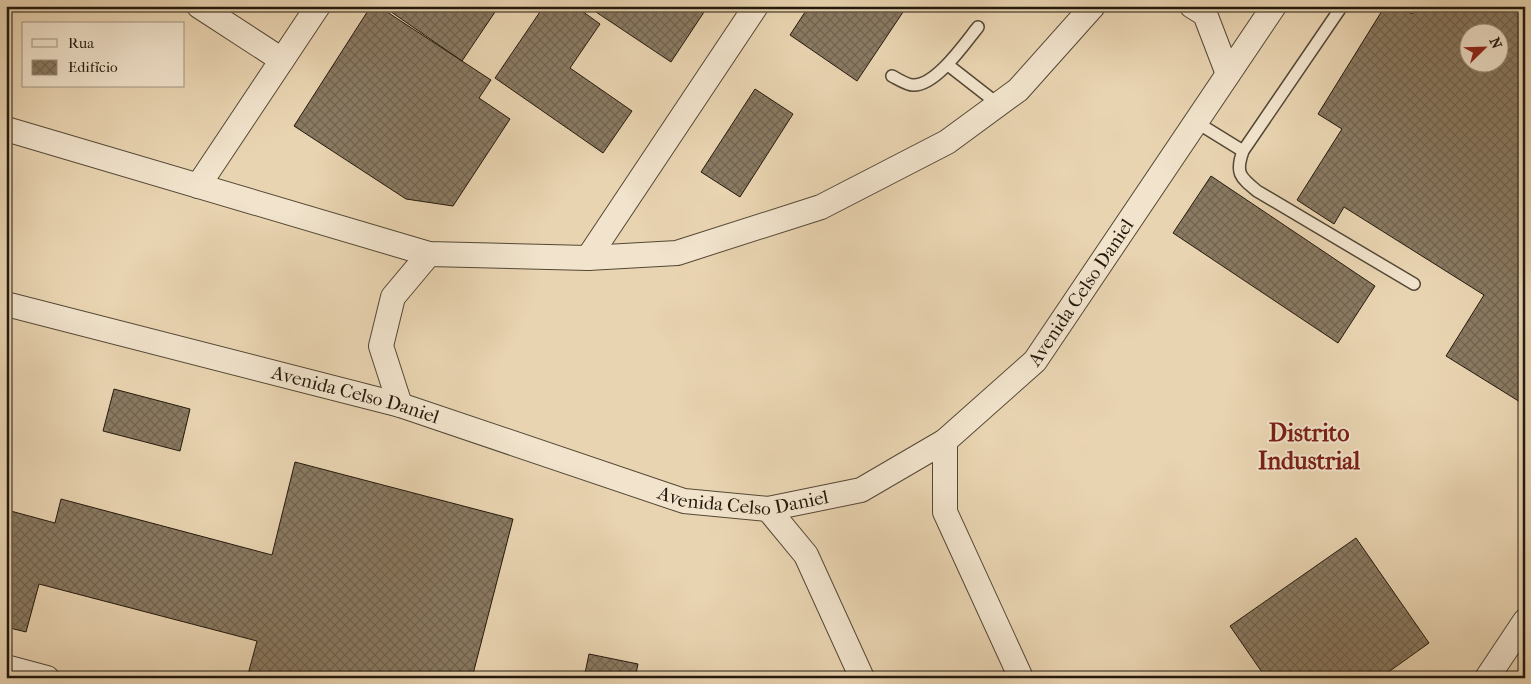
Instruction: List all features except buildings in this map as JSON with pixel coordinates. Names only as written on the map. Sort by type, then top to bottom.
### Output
[{"type":"street","points":[[198,6],[282,60]]},
{"type":"street","points":[[198,186],[318,6]]},
{"type":"street","points":[[588,258],[756,6]]},
{"type":"street","points":[[6,129],[429,254],[588,258],[677,253],[821,207],[947,142],[1018,90],[1093,6]]},
{"type":"street","points":[[1192,6],[1205,14],[1228,74]]},
{"type":"street","name":"Avenida Celso Daniel","points":[[6,304],[400,405],[684,501],[768,509],[861,490],[945,441],[1035,361],[1274,6]]},
{"type":"street","points":[[400,405],[381,346],[393,297],[429,254]]},
{"type":"street","points":[[945,441],[946,512],[1021,678]]},
{"type":"street","points":[[768,509],[806,555],[862,678]]},
{"type":"street","points":[[1488,678],[1525,621]]},
{"type":"street","points":[[6,667],[47,678]]},
{"type":"lane","points":[[1342,6],[1243,151],[1238,165],[1243,179],[1257,191],[1414,284]]},
{"type":"lane","points":[[892,76],[912,85],[925,83],[948,65],[978,27]]},
{"type":"lane","points":[[948,65],[998,104]]},
{"type":"lane","points":[[1196,122],[1243,151]]},
{"type":"district","name":"Distrito Industrial","points":[[1309,447]]}]
